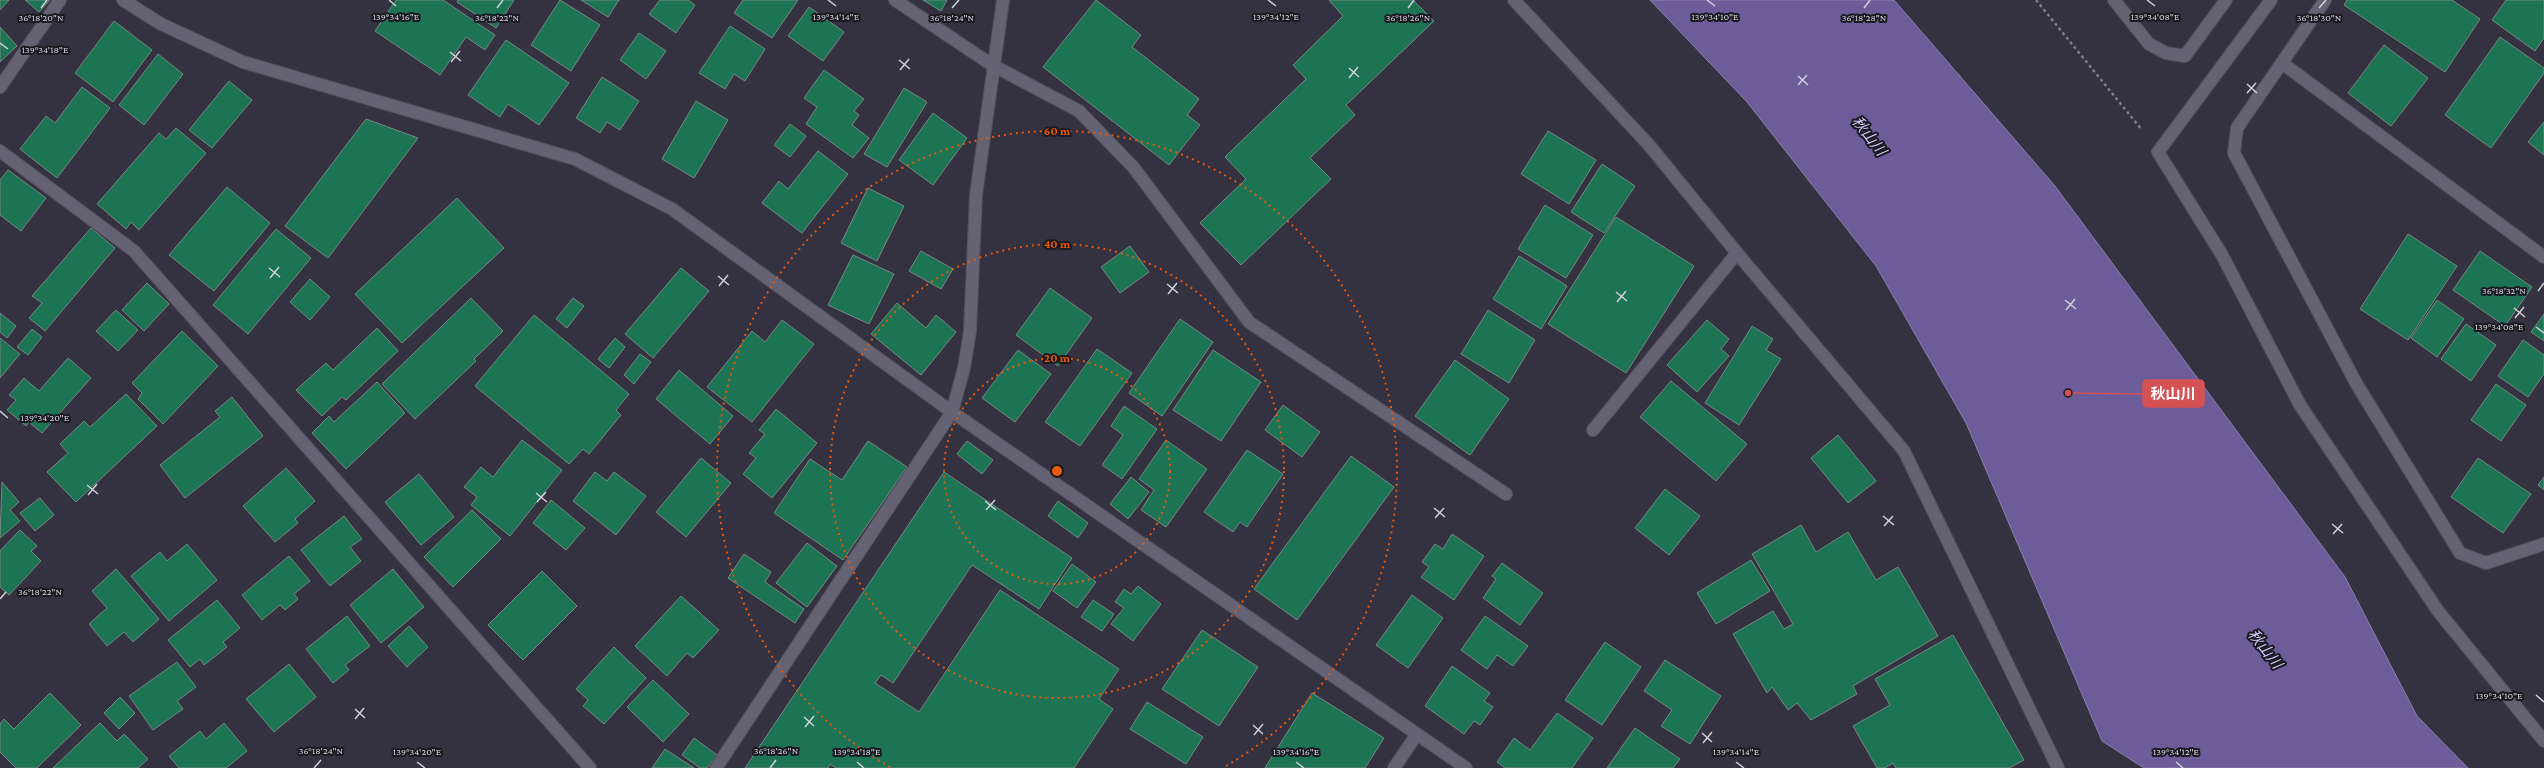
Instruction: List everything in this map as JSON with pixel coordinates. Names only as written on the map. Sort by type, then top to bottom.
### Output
[{"type":"street","points":[[0,86],[60,0]]},
{"type":"street","points":[[123,0],[161,24],[243,62],[575,160],[672,209],[952,412],[1466,768]]},
{"type":"street","points":[[895,0],[992,65],[1079,111],[1134,168],[1249,322],[1506,494]]},
{"type":"street","points":[[716,768],[952,412],[964,368],[970,331],[976,195],[992,65],[1003,0]]},
{"type":"street","points":[[1514,0],[1650,145],[1737,253],[1904,451],[2058,768]]},
{"type":"street","points":[[2114,0],[2149,44],[2166,53],[2185,56],[2226,0]]},
{"type":"street","points":[[2271,0],[2158,152],[2222,255],[2300,405],[2438,611],[2544,741]]},
{"type":"street","points":[[2325,0],[2237,128],[2234,153],[2356,383],[2460,553],[2486,563],[2544,544]]},
{"type":"street","points":[[2282,63],[2544,257]]},
{"type":"street","points":[[0,151],[134,251],[590,768]]},
{"type":"street","points":[[1593,430],[1737,253]]},
{"type":"street","points":[[1394,768],[1417,734]]},
{"type":"path","points":[[2036,0],[2158,152]]},
{"type":"water","points":[[1650,0],[1894,0],[2055,186],[2345,577],[2417,716],[2468,768],[2144,768],[2102,741],[1966,423],[1876,266],[1747,102]]},
{"type":"building","points":[[0,0],[9,0],[0,10]]},
{"type":"building","points":[[25,0],[50,0],[39,12]]},
{"type":"building","points":[[396,0],[443,0],[495,35],[485,50],[466,37],[440,75],[375,31]]},
{"type":"building","points":[[458,0],[514,0],[496,28],[457,2]]},
{"type":"building","points":[[560,0],[600,25],[571,71],[531,45]]},
{"type":"building","points":[[581,0],[619,0],[608,17]]},
{"type":"building","points":[[660,0],[688,0],[695,5],[676,33],[649,14]]},
{"type":"building","points":[[743,0],[798,0],[772,38],[734,13]]},
{"type":"building","points":[[923,0],[947,0],[941,11]]},
{"type":"building","points":[[1096,0],[1141,35],[1132,47],[1199,99],[1187,115],[1200,125],[1169,165],[1043,67]]},
{"type":"building","points":[[1329,0],[1413,0],[1434,21],[1346,105],[1355,115],[1310,158],[1331,179],[1241,265],[1200,223],[1246,179],[1225,157],[1306,79],[1293,65],[1343,16]]},
{"type":"building","points":[[2347,0],[2452,0],[2480,19],[2445,72],[2344,5]]},
{"type":"building","points":[[2506,0],[2544,0],[2544,38],[2535,51],[2492,20]]},
{"type":"building","points":[[809,7],[844,32],[823,61],[788,36]]},
{"type":"building","points":[[114,21],[152,50],[113,102],[75,73]]},
{"type":"building","points":[[730,26],[765,49],[745,81],[734,74],[725,89],[699,73]]},
{"type":"building","points":[[0,27],[17,46],[0,62]]},
{"type":"building","points":[[639,33],[666,51],[646,79],[620,60]]},
{"type":"building","points":[[2500,37],[2544,68],[2544,73],[2491,148],[2445,115]]},
{"type":"building","points":[[506,40],[569,83],[539,125],[508,104],[500,117],[468,95]]},
{"type":"building","points":[[2384,45],[2428,78],[2391,126],[2348,93]]},
{"type":"building","points":[[158,54],[183,74],[144,125],[119,105]]},
{"type":"building","points":[[824,70],[864,99],[854,111],[859,115],[852,125],[869,138],[853,158],[806,124],[817,107],[804,98]]},
{"type":"building","points":[[602,77],[639,101],[620,130],[607,122],[600,133],[576,118]]},
{"type":"building","points":[[229,81],[252,100],[212,148],[189,130]]},
{"type":"building","points":[[82,87],[110,108],[57,178],[20,149],[46,116],[55,123]]},
{"type":"building","points":[[904,88],[927,102],[887,167],[864,154]]},
{"type":"building","points":[[696,101],[728,120],[694,178],[662,159]]},
{"type":"building","points":[[933,113],[967,138],[933,185],[899,160]]},
{"type":"building","points":[[366,119],[418,138],[328,258],[285,226]]},
{"type":"building","points":[[2544,122],[2544,155],[2528,142]]},
{"type":"building","points":[[790,124],[806,136],[790,157],[774,145]]},
{"type":"building","points":[[176,128],[206,153],[139,230],[131,222],[126,229],[97,204],[159,133],[166,139]]},
{"type":"building","points":[[1548,131],[1596,160],[1569,204],[1521,174]]},
{"type":"building","points":[[818,151],[848,174],[802,233],[762,203],[779,181],[788,189]]},
{"type":"building","points":[[1602,164],[1635,186],[1604,233],[1571,212]]},
{"type":"building","points":[[8,170],[46,198],[21,231],[0,215],[0,180]]},
{"type":"building","points":[[227,187],[270,223],[214,291],[169,255]]},
{"type":"building","points":[[868,188],[904,206],[877,261],[841,243]]},
{"type":"building","points":[[457,198],[504,248],[402,343],[355,294]]},
{"type":"building","points":[[1545,205],[1593,235],[1566,278],[1518,249]]},
{"type":"building","points":[[1616,217],[1694,266],[1626,373],[1548,324]]},
{"type":"building","points":[[91,228],[115,248],[45,331],[29,318],[42,303],[32,296]]},
{"type":"building","points":[[276,229],[311,258],[248,334],[213,305]]},
{"type":"building","points":[[2408,234],[2457,266],[2408,340],[2360,309]]},
{"type":"building","points":[[1130,246],[1149,272],[1120,293],[1101,267]]},
{"type":"building","points":[[921,251],[953,269],[941,289],[909,271]]},
{"type":"building","points":[[2480,251],[2532,287],[2505,326],[2453,290]]},
{"type":"building","points":[[853,255],[894,274],[869,324],[828,305]]},
{"type":"building","points":[[1519,256],[1567,286],[1541,329],[1493,299]]},
{"type":"building","points":[[681,268],[709,291],[653,358],[625,334]]},
{"type":"building","points":[[310,279],[330,297],[310,320],[290,302]]},
{"type":"building","points":[[147,283],[169,304],[144,331],[122,310]]},
{"type":"building","points":[[1050,288],[1092,318],[1058,366],[1016,335]]},
{"type":"building","points":[[471,298],[503,331],[474,359],[476,361],[415,419],[382,384]]},
{"type":"building","points":[[573,298],[584,306],[567,328],[556,319]]},
{"type":"building","points":[[2437,300],[2464,319],[2437,357],[2411,338]]},
{"type":"building","points":[[897,303],[926,328],[936,315],[956,332],[921,375],[871,334]]},
{"type":"building","points":[[116,310],[138,330],[118,351],[96,331]]},
{"type":"building","points":[[1488,310],[1535,340],[1509,383],[1461,354]]},
{"type":"building","points":[[0,313],[16,326],[7,338],[0,332]]},
{"type":"building","points":[[2544,314],[2544,341],[2531,332]]},
{"type":"building","points":[[534,315],[629,394],[616,410],[621,415],[589,454],[583,449],[569,464],[475,386]]},
{"type":"building","points":[[1180,319],[1213,342],[1162,416],[1129,393]]},
{"type":"building","points":[[782,320],[814,344],[752,422],[707,387],[752,331],[765,342]]},
{"type":"building","points":[[1707,320],[1729,339],[1721,349],[1729,356],[1697,392],[1667,365]]},
{"type":"building","points":[[2466,324],[2496,345],[2471,381],[2441,359]]},
{"type":"building","points":[[1752,326],[1773,339],[1766,350],[1781,359],[1739,425],[1705,403]]},
{"type":"building","points":[[377,328],[398,351],[346,400],[342,397],[322,416],[296,390],[326,363],[333,370]]},
{"type":"building","points":[[32,329],[42,337],[28,355],[17,347]]},
{"type":"building","points":[[182,331],[218,366],[163,424],[138,399],[142,393],[132,383]]},
{"type":"building","points":[[0,338],[20,354],[0,378]]},
{"type":"building","points":[[615,338],[625,347],[609,368],[598,359]]},
{"type":"building","points":[[2523,340],[2544,355],[2544,374],[2528,397],[2498,376]]},
{"type":"building","points":[[1097,349],[1132,373],[1080,446],[1045,422]]},
{"type":"building","points":[[1018,350],[1051,374],[1015,422],[982,398]]},
{"type":"building","points":[[1213,350],[1261,382],[1221,441],[1173,410]]},
{"type":"building","points":[[640,354],[651,362],[634,384],[624,375]]},
{"type":"building","points":[[68,358],[91,378],[42,433],[29,422],[26,426],[7,410],[16,400],[9,395],[24,378],[39,391]]},
{"type":"building","points":[[1455,360],[1509,399],[1470,455],[1415,416]]},
{"type":"building","points":[[679,370],[733,416],[710,444],[656,399]]},
{"type":"building","points":[[1671,381],[1747,444],[1716,481],[1640,417]]},
{"type":"building","points":[[377,382],[405,413],[346,469],[312,433],[329,416],[334,422]]},
{"type":"building","points":[[2496,384],[2526,405],[2501,441],[2471,420]]},
{"type":"building","points":[[126,394],[157,426],[76,502],[47,472],[68,453],[60,444],[84,421],[90,427]]},
{"type":"building","points":[[232,397],[263,436],[185,498],[160,465],[220,417],[215,411]]},
{"type":"building","points":[[1283,405],[1320,432],[1302,457],[1265,430]]},
{"type":"building","points":[[1124,406],[1157,429],[1122,479],[1102,465],[1123,435],[1111,426]]},
{"type":"building","points":[[776,409],[817,443],[772,498],[743,474],[756,458],[749,453],[765,434],[759,430]]},
{"type":"building","points":[[1838,435],[1876,481],[1848,503],[1811,458]]},
{"type":"building","points":[[522,440],[562,470],[510,536],[471,505],[477,497],[464,487],[481,467],[493,477]]},
{"type":"building","points":[[1166,440],[1207,469],[1166,527],[1141,510],[1154,490],[1139,479]]},
{"type":"building","points":[[868,441],[907,467],[843,560],[774,513],[810,459],[842,480]]},
{"type":"building","points":[[967,441],[993,460],[982,474],[957,454]]},
{"type":"building","points":[[1247,450],[1283,474],[1247,527],[1240,522],[1233,532],[1204,512]]},
{"type":"building","points":[[1351,456],[1394,487],[1297,620],[1254,589]]},
{"type":"building","points":[[701,458],[731,483],[686,537],[656,512]]},
{"type":"building","points":[[2478,458],[2531,494],[2503,533],[2451,497]]},
{"type":"building","points":[[286,468],[315,501],[295,519],[298,523],[275,542],[243,506]]},
{"type":"building","points":[[595,472],[607,481],[614,472],[646,496],[616,535],[573,501]]},
{"type":"building","points":[[944,472],[1072,558],[1039,609],[972,565],[893,683],[881,675],[875,683],[919,712],[1000,590],[1119,669],[1099,699],[1113,709],[1074,768],[836,768],[830,764],[828,768],[745,768]]},
{"type":"building","points":[[419,474],[454,517],[421,545],[385,502]]},
{"type":"building","points":[[1131,477],[1149,492],[1128,519],[1110,504]]},
{"type":"building","points":[[2544,477],[2544,490],[2538,485]]},
{"type":"building","points":[[2,482],[19,502],[10,510],[20,521],[0,538]]},
{"type":"building","points":[[1665,489],[1700,516],[1669,555],[1635,528]]},
{"type":"building","points":[[40,498],[54,515],[35,531],[20,513]]},
{"type":"building","points":[[551,500],[585,528],[566,550],[533,523]]},
{"type":"building","points":[[1058,501],[1088,523],[1078,538],[1048,516]]},
{"type":"building","points":[[472,510],[501,539],[453,587],[424,557]]},
{"type":"building","points":[[344,516],[362,539],[350,547],[361,561],[330,586],[301,550]]},
{"type":"building","points":[[1801,525],[1816,552],[1848,532],[1876,580],[1898,567],[1938,636],[1853,686],[1857,694],[1811,720],[1797,703],[1788,710],[1772,687],[1767,693],[1733,634],[1773,611],[1784,629],[1793,624],[1752,554]]},
{"type":"building","points":[[20,530],[37,546],[31,551],[41,561],[9,595],[0,587],[0,551]]},
{"type":"building","points":[[1452,534],[1484,556],[1454,600],[1421,577],[1429,567],[1422,562],[1435,544],[1443,549]]},
{"type":"building","points":[[807,543],[837,566],[807,607],[776,583]]},
{"type":"building","points":[[187,544],[217,580],[169,621],[131,576],[160,552],[167,561]]},
{"type":"building","points":[[744,554],[771,572],[765,582],[804,609],[795,623],[728,578]]},
{"type":"building","points":[[289,556],[310,581],[294,594],[298,599],[285,610],[280,605],[262,620],[242,595]]},
{"type":"building","points":[[1751,560],[1770,591],[1716,624],[1697,593]]},
{"type":"building","points":[[1502,563],[1543,593],[1520,625],[1483,598],[1496,579],[1492,576]]},
{"type":"building","points":[[1072,564],[1096,582],[1077,608],[1053,591]]},
{"type":"building","points":[[116,569],[159,619],[133,642],[124,632],[107,646],[89,624],[107,608],[92,591]]},
{"type":"building","points":[[393,569],[424,607],[381,643],[350,605]]},
{"type":"building","points":[[542,571],[577,606],[523,660],[488,625]]},
{"type":"building","points":[[1138,586],[1161,604],[1133,641],[1111,624],[1124,608],[1115,602],[1124,589],[1131,594]]},
{"type":"building","points":[[1412,595],[1443,618],[1408,668],[1376,645]]},
{"type":"building","points":[[681,596],[719,630],[693,658],[687,653],[667,676],[635,646]]},
{"type":"building","points":[[217,600],[240,628],[223,642],[227,647],[204,665],[200,659],[190,667],[168,640]]},
{"type":"building","points":[[1093,600],[1114,614],[1102,631],[1081,617]]},
{"type":"building","points":[[347,616],[370,646],[345,665],[349,670],[333,683],[306,649]]},
{"type":"building","points":[[1485,616],[1528,646],[1513,666],[1497,655],[1487,669],[1461,650]]},
{"type":"building","points":[[409,626],[428,647],[407,667],[388,646]]},
{"type":"building","points":[[1202,630],[1258,667],[1219,726],[1162,689]]},
{"type":"building","points":[[1953,635],[2024,760],[2009,768],[1896,768],[1893,763],[1885,768],[1877,768],[1853,726],[1890,705],[1875,679]]},
{"type":"building","points":[[1605,642],[1641,667],[1602,725],[1565,700]]},
{"type":"building","points":[[614,647],[646,678],[604,724],[583,706],[588,700],[576,689]]},
{"type":"building","points":[[1665,660],[1721,696],[1690,744],[1661,726],[1672,710],[1644,691]]},
{"type":"building","points":[[177,662],[196,687],[177,701],[183,709],[153,730],[129,696]]},
{"type":"building","points":[[289,664],[316,697],[274,732],[246,699]]},
{"type":"building","points":[[1452,666],[1490,693],[1484,701],[1493,707],[1480,725],[1474,721],[1464,734],[1425,706]]},
{"type":"building","points":[[653,680],[689,714],[663,742],[627,707]]},
{"type":"building","points":[[50,693],[81,725],[37,768],[16,768],[0,752],[0,724],[4,719],[14,729]]},
{"type":"building","points":[[1312,693],[1384,738],[1365,768],[1265,768]]},
{"type":"building","points":[[120,697],[135,713],[119,729],[104,713]]},
{"type":"building","points":[[1147,702],[1203,737],[1186,764],[1130,729]]},
{"type":"building","points":[[1557,713],[1593,738],[1572,768],[1505,768],[1497,762],[1514,738],[1530,750]]},
{"type":"building","points":[[100,723],[117,741],[124,734],[148,759],[138,768],[53,768]]},
{"type":"building","points":[[224,723],[247,751],[226,768],[179,768],[169,756],[200,731],[206,739]]},
{"type":"building","points":[[1635,728],[1680,759],[1673,768],[1607,768]]},
{"type":"building","points":[[694,738],[717,755],[707,768],[700,768],[682,755]]},
{"type":"building","points":[[665,749],[694,768],[652,768]]},
{"type":"place","name":"秋山川","points":[[2068,393]]}]
